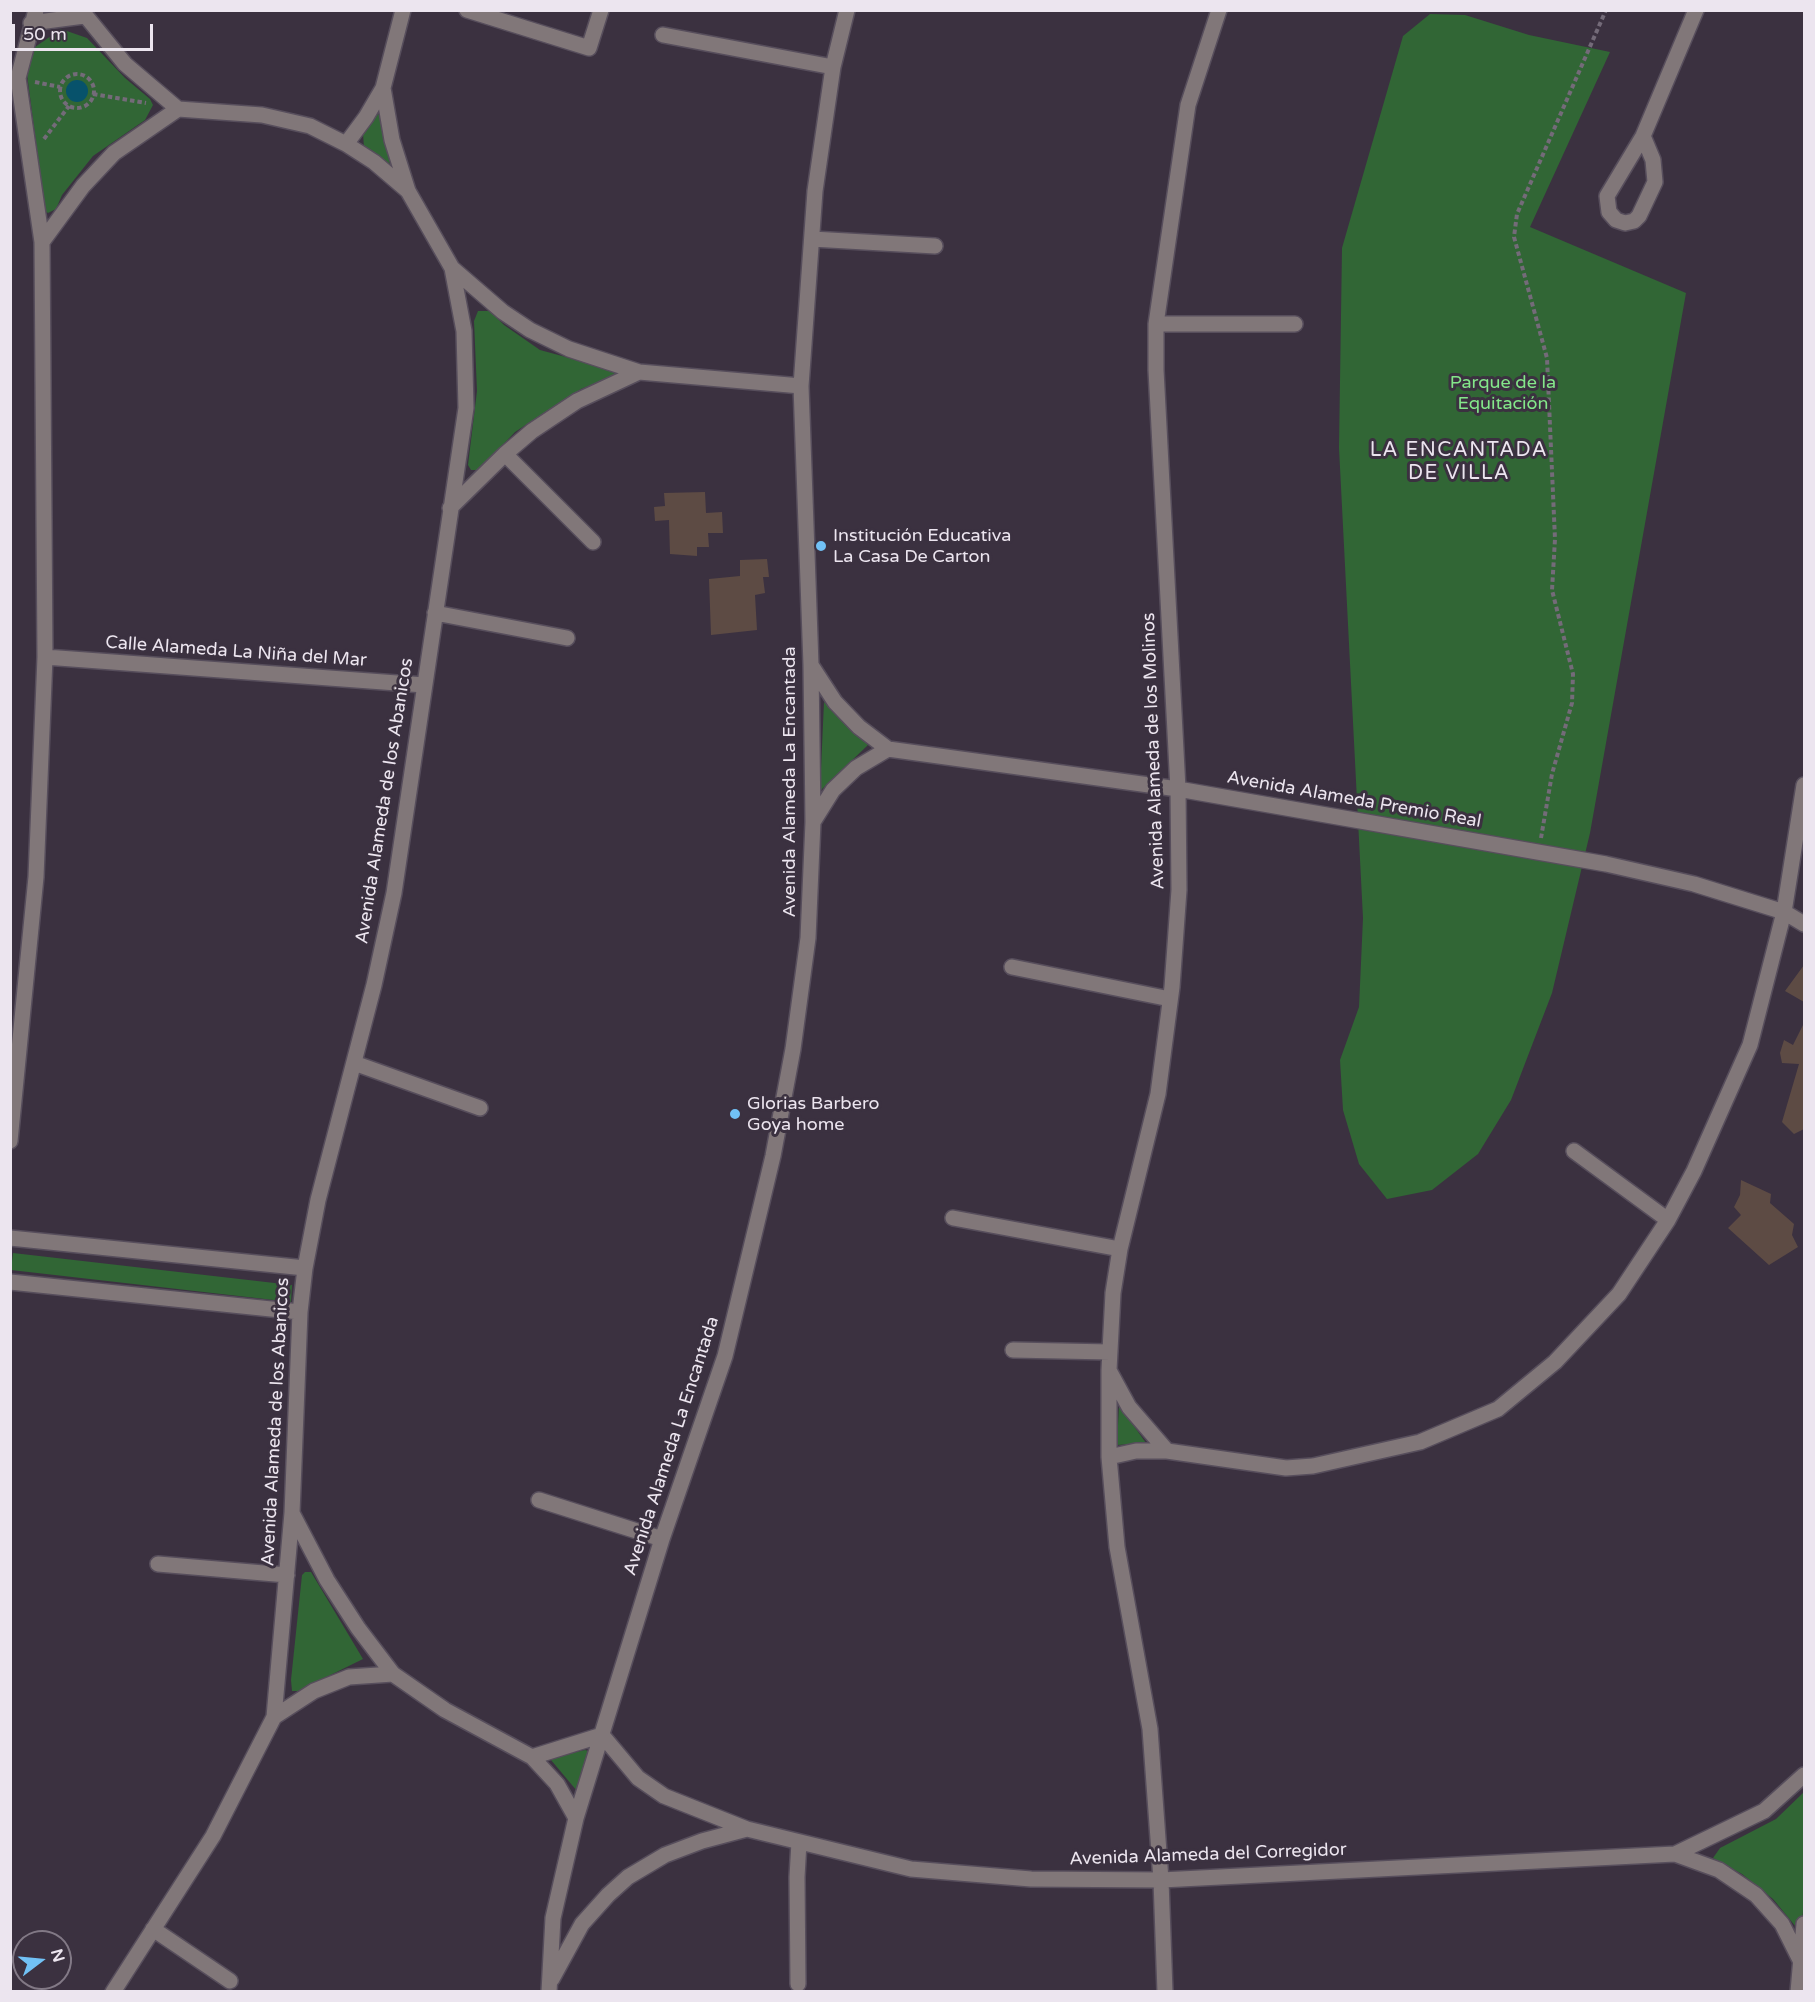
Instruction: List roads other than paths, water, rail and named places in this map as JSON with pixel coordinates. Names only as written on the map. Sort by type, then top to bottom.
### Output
[{"type":"street","name":"Avenida Alameda de los Abanicos","points":[[274,1717],[292,1514],[300,1312],[304,1268],[318,1200],[354,1063],[394,893],[466,408],[464,331],[452,268],[408,191],[392,140],[383,88],[403,10]]},
{"type":"street","points":[[467,10],[589,48],[600,10]]},
{"type":"street","name":"Avenida Alameda La Encantada","points":[[550,1987],[554,1918],[576,1818],[662,1539],[724,1356],[772,1156],[794,1049],[808,938],[813,822],[811,665],[801,386],[815,191],[833,67],[847,10]]},
{"type":"street","name":"Avenida Alameda de los Molinos","points":[[1165,1992],[1161,1880],[1150,1730],[1116,1547],[1109,1456],[1108,1370],[1113,1293],[1120,1249],[1158,1094],[1170,999],[1179,890],[1178,789],[1156,370],[1156,324],[1188,105],[1219,10]]},
{"type":"street","points":[[1643,136],[1653,160],[1655,182],[1639,216],[1634,221],[1625,223],[1616,220],[1609,212],[1607,196],[1643,136],[1696,10]]},
{"type":"street","points":[[10,1141],[36,877],[45,657],[42,242],[18,78],[34,17],[83,13],[125,64],[178,109],[262,115],[310,126],[346,144],[374,162],[408,191]]},
{"type":"street","points":[[663,35],[833,67]]},
{"type":"street","points":[[346,144],[366,117],[383,88]]},
{"type":"street","points":[[42,242],[83,186],[114,153],[178,109]]},
{"type":"street","points":[[812,239],[935,246]]},
{"type":"street","points":[[452,268],[503,312],[530,330],[569,350],[639,372],[801,386]]},
{"type":"street","points":[[1156,324],[1295,324]]},
{"type":"street","points":[[450,508],[504,454],[577,401],[639,372]]},
{"type":"street","points":[[504,454],[593,542]]},
{"type":"street","points":[[435,613],[567,639]]},
{"type":"street","name":"Calle Alameda La Niña del Mar","points":[[45,657],[424,685]]},
{"type":"street","name":"Avenida Alameda Premio Real","points":[[811,665],[835,702],[859,727],[888,749],[1178,789],[1606,864],[1694,884],[1784,912],[1804,924]]},
{"type":"street","points":[[813,822],[833,790],[856,768],[888,749]]},
{"type":"street","points":[[1109,1456],[1136,1451],[1167,1451],[1286,1468],[1313,1466],[1420,1442],[1498,1409],[1555,1362],[1612,1301],[1668,1220],[1694,1171],[1750,1045],[1784,912],[1804,785]]},
{"type":"street","points":[[1011,967],[1170,999]]},
{"type":"street","points":[[354,1063],[480,1108]]},
{"type":"street","points":[[1574,1151],[1668,1220]]},
{"type":"street","points":[[953,1218],[1120,1249]]},
{"type":"street","points":[[10,1238],[304,1268]]},
{"type":"street","points":[[10,1282],[300,1312]]},
{"type":"street","points":[[1013,1350],[1110,1353]]},
{"type":"street","points":[[1108,1370],[1130,1407],[1167,1451]]},
{"type":"street","points":[[539,1500],[662,1539]]},
{"type":"street","points":[[292,1514],[327,1580],[357,1628],[393,1674],[445,1710],[532,1757],[557,1784],[576,1818]]},
{"type":"street","points":[[158,1564],[287,1575]]},
{"type":"street","points":[[113,1992],[213,1836],[274,1717],[314,1692],[349,1677],[393,1674]]},
{"type":"street","points":[[532,1757],[602,1735]]},
{"type":"street","name":"Avenida Alameda del Corregidor","points":[[602,1735],[638,1778],[664,1796],[747,1829],[911,1869],[1031,1879],[1161,1880],[1675,1854],[1719,1870],[1756,1895],[1782,1924],[1800,1960]]},
{"type":"street","name":"Avenida Alameda del Corregidor","points":[[1675,1854],[1764,1811],[1804,1775]]},
{"type":"street","name":"Avenida Alameda del Corregidor","points":[[550,1987],[582,1924],[608,1894],[628,1876],[664,1855],[702,1841],[747,1829]]},
{"type":"street","points":[[798,1984],[796,1877],[799,1842]]},
{"type":"street","points":[[1798,1992],[1804,1924]]},
{"type":"street","points":[[153,1929],[230,1982]]},
{"type":"water","points":[[77,80],[85,83],[88,91],[85,99],[77,102],[69,99],[66,91],[69,83]]},
{"type":"place","name":"Institución Educativa La Casa De Carton","points":[[821,546]]},
{"type":"place","name":"Glorias Barbero Goya home","points":[[735,1114]]},
{"type":"district","name":"LA ENCANTADA DE VILLA","points":[[1459,462]]},
{"type":"park label","name":"Parque de la Equitación","points":[[1503,394]]}]
